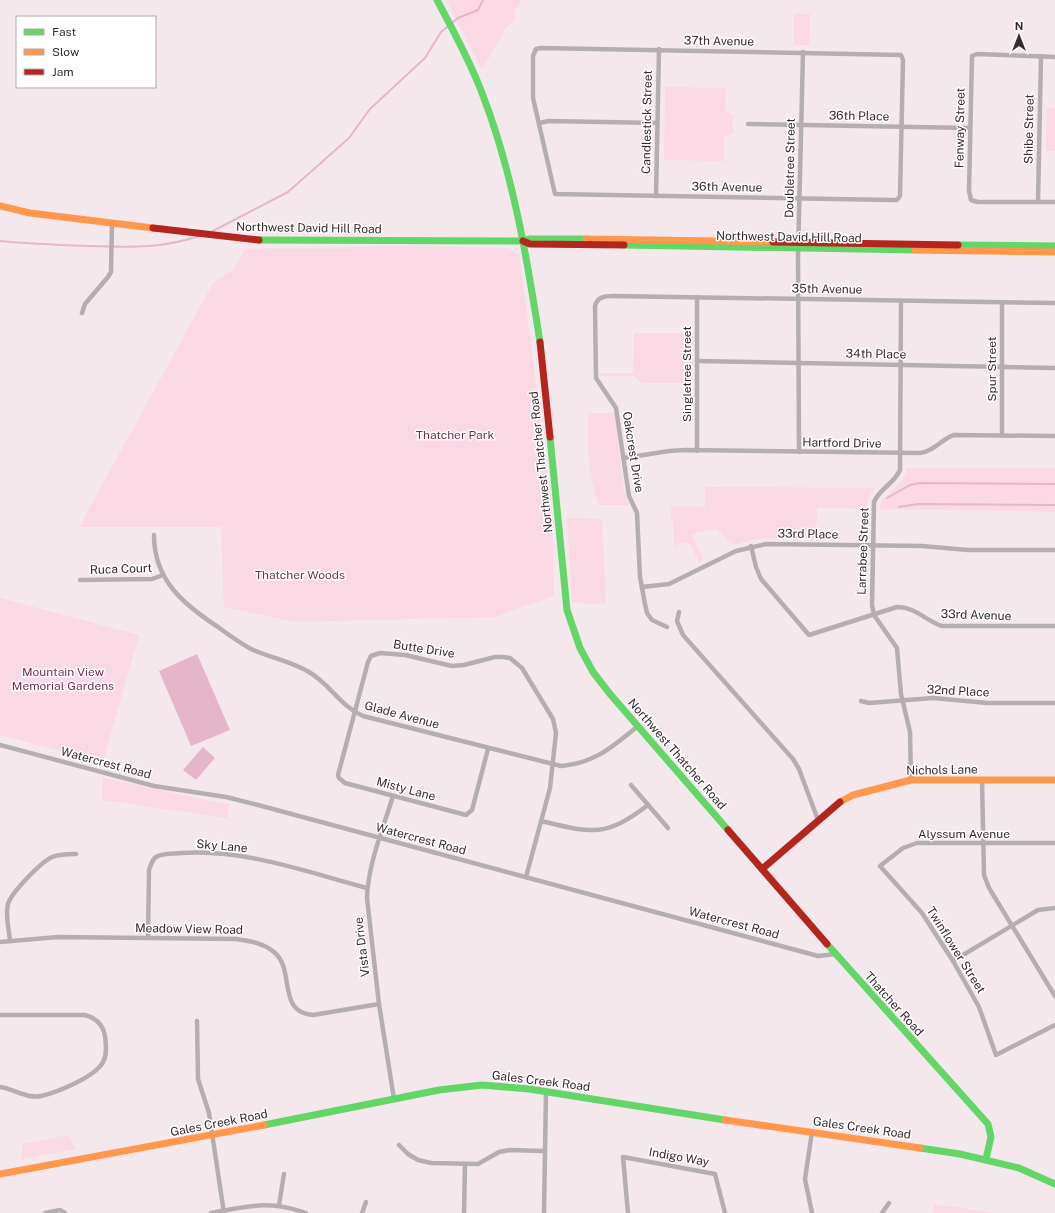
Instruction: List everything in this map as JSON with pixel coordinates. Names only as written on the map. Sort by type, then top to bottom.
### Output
[{"type":"street","name":"Northwest Thatcher Road","points":[[437,0],[480,88],[493,125],[523,241],[547,407],[556,482],[565,596],[569,620],[578,648],[590,669],[762,869]]},
{"type":"street","name":"37th Avenue","points":[[539,123],[533,90],[533,56],[536,49],[659,49],[901,55],[903,60],[902,126]]},
{"type":"street","name":"Candlestick Street","points":[[656,196],[659,49]]},
{"type":"street","name":"Doubletree Street","points":[[798,452],[798,245],[803,52]]},
{"type":"street","name":"Fenway Street","points":[[1038,202],[971,200],[969,191],[970,128],[972,56],[977,54],[1041,56]]},
{"type":"street","points":[[1041,56],[1055,56]]},
{"type":"street","name":"Shibe Street","points":[[1038,202],[1041,56]]},
{"type":"street","points":[[539,123],[549,121],[657,124]]},
{"type":"street","name":"36th Avenue","points":[[539,123],[555,194],[891,200],[899,199],[902,126]]},
{"type":"street","name":"36th Place","points":[[748,124],[970,128]]},
{"type":"street","points":[[1038,202],[1055,202]]},
{"type":"street","name":"Northwest David Hill Road","points":[[0,206],[30,213],[112,224],[258,240],[523,241],[530,244],[1055,246]]},
{"type":"street","points":[[82,313],[85,304],[108,278],[111,272],[112,224]]},
{"type":"street","name":"Northwest David Hill Road","points":[[798,245],[1055,252]]},
{"type":"street","name":"35th Avenue","points":[[599,299],[608,296],[1055,303]]},
{"type":"street","name":"Singletree Street","points":[[697,297],[697,451]]},
{"type":"street","name":"Oakcrest Drive","points":[[599,299],[595,308],[596,378],[616,406],[629,496],[637,513],[642,587],[647,613],[652,620],[667,627]]},
{"type":"street","name":"Larrabee Street","points":[[901,301],[901,453],[898,475],[893,482],[883,489],[874,502],[872,605],[874,615],[897,648],[903,700],[910,732],[911,780]]},
{"type":"street","name":"Spur Street","points":[[1002,302],[1002,436]]},
{"type":"street","name":"34th Place","points":[[697,361],[1055,368]]},
{"type":"street","name":"Hartford Drive","points":[[624,458],[669,451],[901,453],[930,451],[945,439],[954,435],[1055,436]]},
{"type":"street","name":"Glade Avenue","points":[[154,535],[154,553],[163,576],[179,597],[191,609],[251,649],[290,663],[311,673],[354,712],[363,716],[553,766],[568,765],[591,760],[602,755],[638,726]]},
{"type":"street","name":"33rd Place","points":[[642,587],[672,583],[731,553],[751,546],[771,543],[922,546],[968,550],[1055,550]]},
{"type":"street","name":"33rd Avenue","points":[[751,546],[757,571],[761,579],[809,635],[897,607],[903,607],[919,613],[930,621],[942,626],[1055,626]]},
{"type":"street","name":"Ruca Court","points":[[80,580],[152,579],[163,576]]},
{"type":"street","points":[[679,612],[677,621],[683,635],[793,759],[799,769],[818,820]]},
{"type":"street","name":"Butte Drive","points":[[354,712],[368,662],[371,656],[375,654],[404,655],[452,666],[464,665],[495,657],[510,658],[522,668],[553,719],[556,733],[550,788],[526,877]]},
{"type":"street","name":"32nd Place","points":[[861,701],[869,703],[933,698],[992,703],[1055,703]]},
{"type":"street","name":"Misty Lane","points":[[354,712],[338,771],[339,778],[345,782],[393,796],[459,814],[469,814],[472,810],[488,749]]},
{"type":"street","name":"Watercrest Road","points":[[0,745],[154,786],[226,797],[818,956],[836,954]]},
{"type":"street","name":"Nichols Lane","points":[[762,869],[836,804],[847,798],[898,782],[911,780],[1055,780]]},
{"type":"street","points":[[982,780],[982,868],[986,881],[1055,996]]},
{"type":"street","points":[[631,785],[668,828]]},
{"type":"street","name":"Vista Drive","points":[[393,796],[367,888],[370,935],[394,1098]]},
{"type":"street","points":[[541,821],[580,831],[607,830],[630,819],[648,805]]},
{"type":"street","name":"Alyssum Avenue","points":[[880,866],[899,850],[912,844],[1055,843]]},
{"type":"street","name":"Sky Lane","points":[[148,938],[149,870],[152,861],[158,856],[187,853],[213,853],[248,857],[367,888]]},
{"type":"street","points":[[10,941],[7,912],[8,903],[14,893],[47,860],[61,854],[76,854]]},
{"type":"street","name":"Twinflower Street","points":[[880,866],[925,917],[953,961],[978,1007],[996,1055],[1055,1025]]},
{"type":"street","name":"Thatcher Road","points":[[762,869],[988,1124],[992,1133],[992,1140],[986,1159]]},
{"type":"street","points":[[953,961],[1038,910],[1055,908]]},
{"type":"street","name":"Meadow View Road","points":[[0,942],[58,937],[236,939],[254,941],[275,952],[280,959],[292,1003],[296,1010],[303,1015],[313,1016],[379,1004]]},
{"type":"street","points":[[0,1015],[78,1014],[92,1017],[101,1024],[104,1032],[106,1047],[104,1060],[95,1071],[58,1090],[34,1097],[0,1087]]},
{"type":"street","points":[[197,1021],[198,1079],[209,1113],[224,1212]]},
{"type":"street","name":"Gales Creek Road","points":[[0,1174],[212,1136],[394,1098],[439,1090],[482,1085],[546,1091],[986,1159],[1019,1168],[1055,1184]]},
{"type":"street","points":[[544,1213],[546,1091]]},
{"type":"street","points":[[812,1132],[806,1179],[812,1213]]},
{"type":"street","points":[[399,1145],[408,1154],[425,1162],[465,1164],[478,1164],[499,1152],[510,1150],[544,1151]]},
{"type":"street","name":"Indigo Way","points":[[628,1213],[623,1157],[715,1174],[725,1213]]},
{"type":"street","points":[[464,1213],[465,1164]]},
{"type":"street","points":[[279,1205],[284,1174]]},
{"type":"street","points":[[362,1213],[366,1202]]},
{"type":"street","points":[[882,1213],[889,1203]]},
{"type":"street","points":[[211,1213],[224,1212],[255,1204],[279,1205],[306,1213]]},
{"type":"street","points":[[45,1213],[64,1212]]},
{"type":"green space","points":[[446,0],[522,0],[515,9],[515,20],[506,28],[483,68],[481,68]]},
{"type":"green space","points":[[794,14],[810,14],[809,45],[794,45]]},
{"type":"green space","points":[[665,87],[726,88],[725,110],[734,117],[732,125],[734,132],[724,138],[724,161],[664,160]]},
{"type":"green space","points":[[1047,108],[1055,108],[1055,151],[1046,151]]},
{"type":"green space","points":[[405,246],[508,248],[519,253],[552,505],[554,596],[493,617],[296,622],[224,607],[221,527],[79,527],[213,283],[234,269],[245,249]]},
{"type":"green space","points":[[634,333],[693,333],[693,383],[642,383],[633,376],[600,376],[599,373],[633,373]]},
{"type":"green space","points":[[588,413],[615,413],[624,490],[629,505],[599,505],[590,471]]},
{"type":"green space","points":[[907,468],[1055,468],[1055,512],[880,509],[884,498],[901,481]]},
{"type":"green space","points":[[705,487],[874,489],[868,499],[867,509],[817,508],[816,538],[764,538],[734,545],[716,529],[691,534],[704,560],[699,562],[690,544],[683,542],[674,546],[673,522],[670,516],[672,506],[705,507]]},
{"type":"green space","points":[[567,518],[602,519],[606,603],[594,604],[572,602]]},
{"type":"green space","name":"Mountain View Memorial Gardens","points":[[0,598],[139,635],[103,762],[0,735]]},
{"type":"green space","points":[[103,778],[230,805],[227,818],[102,800]]},
{"type":"green space","points":[[68,1135],[76,1149],[22,1159],[22,1144]]},
{"type":"green space","points":[[934,1204],[995,1213],[933,1213]]},
{"type":"shaded area","points":[[197,654],[230,730],[191,746],[159,671]]},
{"type":"shaded area","points":[[203,747],[215,758],[196,780],[183,770]]},
{"type":"waterway","points":[[211,232],[288,192],[349,138],[370,109],[425,58],[441,32],[458,18],[478,10],[483,0]]},
{"type":"waterway","points":[[0,241],[56,245],[132,247],[171,243],[199,236]]},
{"type":"waterway","points":[[887,498],[910,485],[920,483],[1055,484]]},
{"type":"waterway","points":[[899,507],[918,504],[1055,505]]},
{"type":"traffic: fast","points":[[437,0],[472,69],[493,123],[511,185],[518,216],[540,342]]},
{"type":"traffic: fast","points":[[259,240],[523,241],[529,239],[586,239]]},
{"type":"traffic: fast","points":[[624,245],[915,250]]},
{"type":"traffic: fast","points":[[958,245],[1055,246]]},
{"type":"traffic: fast","points":[[550,437],[567,610],[580,648],[593,672],[610,694],[728,830]]},
{"type":"traffic: fast","points":[[827,944],[988,1124],[991,1137],[986,1159]]},
{"type":"traffic: fast","points":[[264,1125],[439,1090],[482,1085],[529,1089],[725,1120]]},
{"type":"traffic: fast","points":[[920,1148],[960,1154],[1019,1168],[1055,1184]]},
{"type":"traffic: slow","points":[[0,206],[30,213],[153,228]]},
{"type":"traffic: slow","points":[[586,239],[773,242]]},
{"type":"traffic: slow","points":[[915,250],[1055,252]]},
{"type":"traffic: slow","points":[[840,802],[853,795],[911,780],[1055,780]]},
{"type":"traffic: slow","points":[[725,1120],[920,1148]]},
{"type":"traffic: slow","points":[[0,1174],[264,1125]]},
{"type":"traffic: jam","points":[[153,228],[259,240]]},
{"type":"traffic: jam","points":[[523,241],[530,244],[624,245]]},
{"type":"traffic: jam","points":[[773,242],[958,245]]},
{"type":"traffic: jam","points":[[540,342],[550,437]]},
{"type":"traffic: jam","points":[[762,869],[840,802]]},
{"type":"traffic: jam","points":[[728,830],[827,944]]},
{"type":"park label","name":"Thatcher Park","points":[[455,435]]},
{"type":"park label","name":"Thatcher Woods","points":[[300,575]]}]
